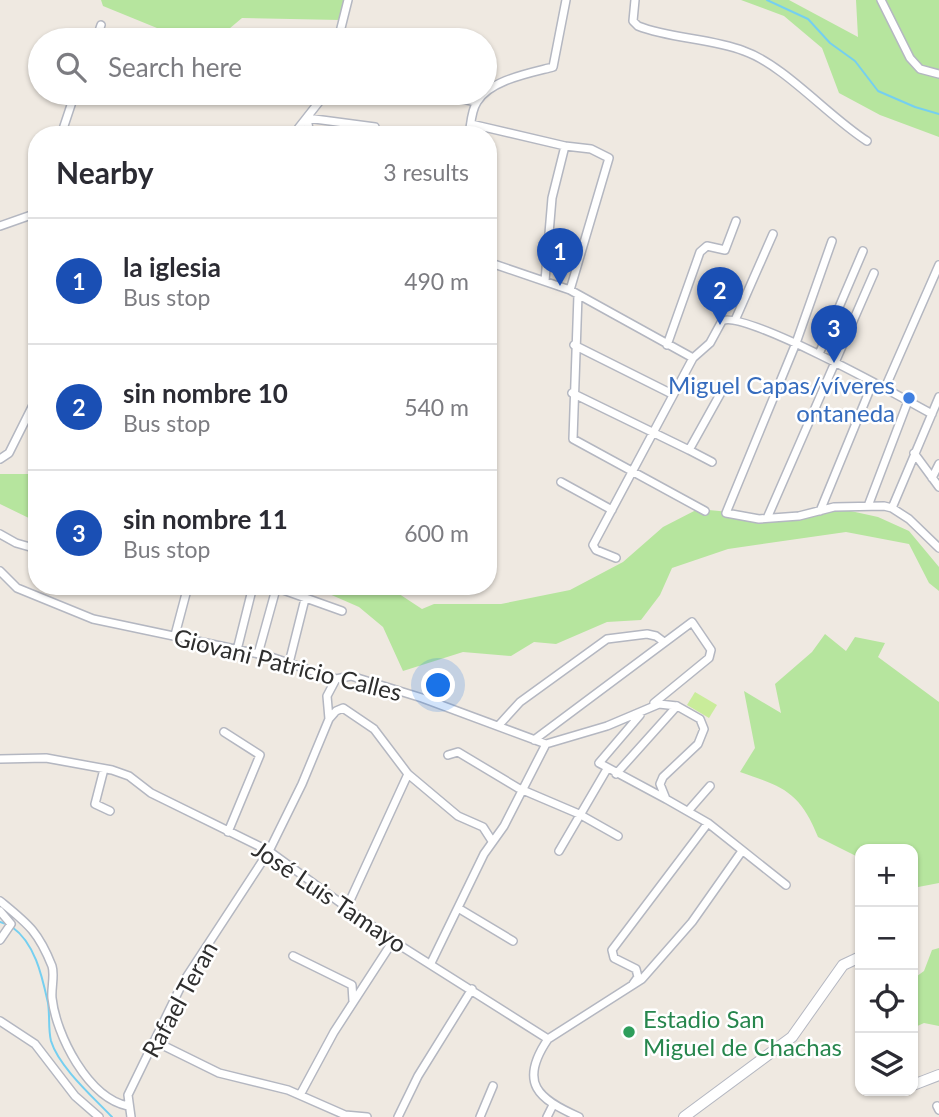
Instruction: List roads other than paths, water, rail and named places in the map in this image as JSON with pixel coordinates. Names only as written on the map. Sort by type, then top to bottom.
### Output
[{"type":"street","points":[[341,28],[348,0]]},
{"type":"street","points":[[497,86],[553,67],[566,0]]},
{"type":"street","points":[[635,0],[633,21],[638,26],[747,51],[805,91],[838,122],[867,141]]},
{"type":"street","points":[[881,0],[910,58],[920,69],[939,74]]},
{"type":"street","points":[[64,126],[71,105]]},
{"type":"street","points":[[300,126],[317,105]]},
{"type":"street","points":[[475,105],[471,124],[480,126]]},
{"type":"street","points":[[307,118],[367,126]]},
{"type":"street","points":[[307,118],[308,126]]},
{"type":"street","points":[[497,130],[565,146],[601,151],[608,158],[570,290]]},
{"type":"street","points":[[545,281],[552,198],[565,146]]},
{"type":"street","points":[[0,226],[28,217]]},
{"type":"street","points":[[667,345],[700,253],[706,246],[725,250],[736,221]]},
{"type":"street","points":[[736,318],[773,234]]},
{"type":"street","points":[[832,241],[796,343],[725,510],[728,515],[743,517],[793,517],[868,506],[892,508],[939,548]]},
{"type":"street","points":[[819,354],[863,251]]},
{"type":"street","points":[[497,265],[570,290],[693,358]]},
{"type":"street","points":[[885,388],[939,265]]},
{"type":"street","points":[[768,516],[874,273]]},
{"type":"street","points":[[578,295],[571,434],[576,442],[705,511]]},
{"type":"street","points":[[616,558],[593,547],[672,394],[693,358],[710,343],[722,321],[736,318],[796,343],[932,414]]},
{"type":"street","points":[[574,345],[672,394]]},
{"type":"street","points":[[820,511],[873,382]]},
{"type":"street","points":[[691,449],[723,388]]},
{"type":"street","points":[[572,393],[691,449],[712,462]]},
{"type":"street","points":[[892,508],[939,397]]},
{"type":"street","points":[[868,506],[908,401]]},
{"type":"street","points":[[0,459],[9,453],[28,415]]},
{"type":"street","points":[[914,453],[939,487]]},
{"type":"street","points":[[932,478],[939,464]]},
{"type":"street","points":[[561,482],[612,510]]},
{"type":"street","points":[[0,534],[28,546]]},
{"type":"street","name":"Giovani Patricio Calles","points":[[0,571],[17,589],[28,594]]},
{"type":"street","name":"Giovani Patricio Calles","points":[[30,595],[93,619],[258,654],[336,679],[351,676],[499,725],[547,744]]},
{"type":"street","points":[[175,635],[186,595]]},
{"type":"street","points":[[237,650],[251,595]]},
{"type":"street","points":[[258,654],[272,595]]},
{"type":"street","points":[[294,595],[342,611]]},
{"type":"street","points":[[289,663],[305,599]]},
{"type":"street","points":[[534,740],[692,622],[711,650],[710,654],[644,712],[598,763],[689,810],[786,885]]},
{"type":"street","points":[[499,725],[520,702],[607,639],[646,635],[656,636],[664,642]]},
{"type":"street","points":[[329,719],[327,702],[336,679]]},
{"type":"street","points":[[327,702],[343,708],[374,729],[408,774],[457,816],[483,827],[492,841]]},
{"type":"street","points":[[431,963],[492,841],[504,826],[547,744],[644,712],[659,704],[677,706],[700,719],[704,729],[698,744],[663,777],[660,785],[666,799]]},
{"type":"street","points":[[615,774],[677,706]]},
{"type":"street","points":[[329,719],[336,710],[343,708]]},
{"type":"street","name":"Rafael Teran","points":[[128,1106],[128,1095],[182,984],[269,851],[303,784],[329,719]]},
{"type":"street","points":[[224,732],[258,752],[260,757],[229,832]]},
{"type":"street","points":[[448,755],[458,752],[522,789],[579,814],[618,836]]},
{"type":"street","name":"José Luis Tamayo","points":[[0,759],[46,758],[129,776],[151,793],[269,851],[393,941],[548,1039]]},
{"type":"street","points":[[104,769],[95,804],[110,811]]},
{"type":"street","points":[[559,851],[607,769]]},
{"type":"street","points":[[347,907],[408,774]]},
{"type":"street","points":[[689,810],[710,786]]},
{"type":"street","points":[[630,988],[638,972],[614,958],[612,950],[708,823]]},
{"type":"street","points":[[579,1117],[540,1097],[533,1077],[548,1039],[630,988],[653,968],[692,922],[742,850]]},
{"type":"street","points":[[0,901],[38,934],[52,968],[52,999],[59,1034],[75,1063],[101,1090],[128,1106],[131,1117]]},
{"type":"street","points":[[458,908],[513,941]]},
{"type":"street","points":[[0,911],[11,924],[0,940]]},
{"type":"street","points":[[300,1095],[353,1002],[393,941]]},
{"type":"street","points":[[293,957],[352,985],[353,1002]]},
{"type":"street","points":[[684,1117],[777,1050],[804,1023],[843,965],[855,959]]},
{"type":"street","points":[[398,1117],[418,1076],[472,989]]},
{"type":"street","points":[[0,1021],[34,1044],[75,1096],[99,1117]]},
{"type":"street","points":[[154,1041],[219,1073],[300,1095],[345,1115],[367,1117]]},
{"type":"street","points":[[918,1083],[939,1075]]},
{"type":"street","points":[[480,1117],[493,1086]]},
{"type":"street","points":[[547,1117],[552,1105]]},
{"type":"waterway","points":[[767,0],[808,19],[830,43],[855,61],[878,91],[939,114]]},
{"type":"waterway","points":[[0,922],[9,925]]},
{"type":"waterway","points":[[12,927],[32,951],[40,971],[48,1003],[50,1036],[55,1051],[77,1081],[112,1117]]},
{"type":"place","name":"la iglesia","points":[[560,286]]},
{"type":"place","name":"sin nombre 10","points":[[720,325]]},
{"type":"place","name":"sin nombre 11","points":[[834,363]]},
{"type":"place","name":"Miguel Capas/víveres ontaneda","points":[[909,398]]},
{"type":"place","name":"Estadio San Miguel de Chachas","points":[[629,1032]]}]
